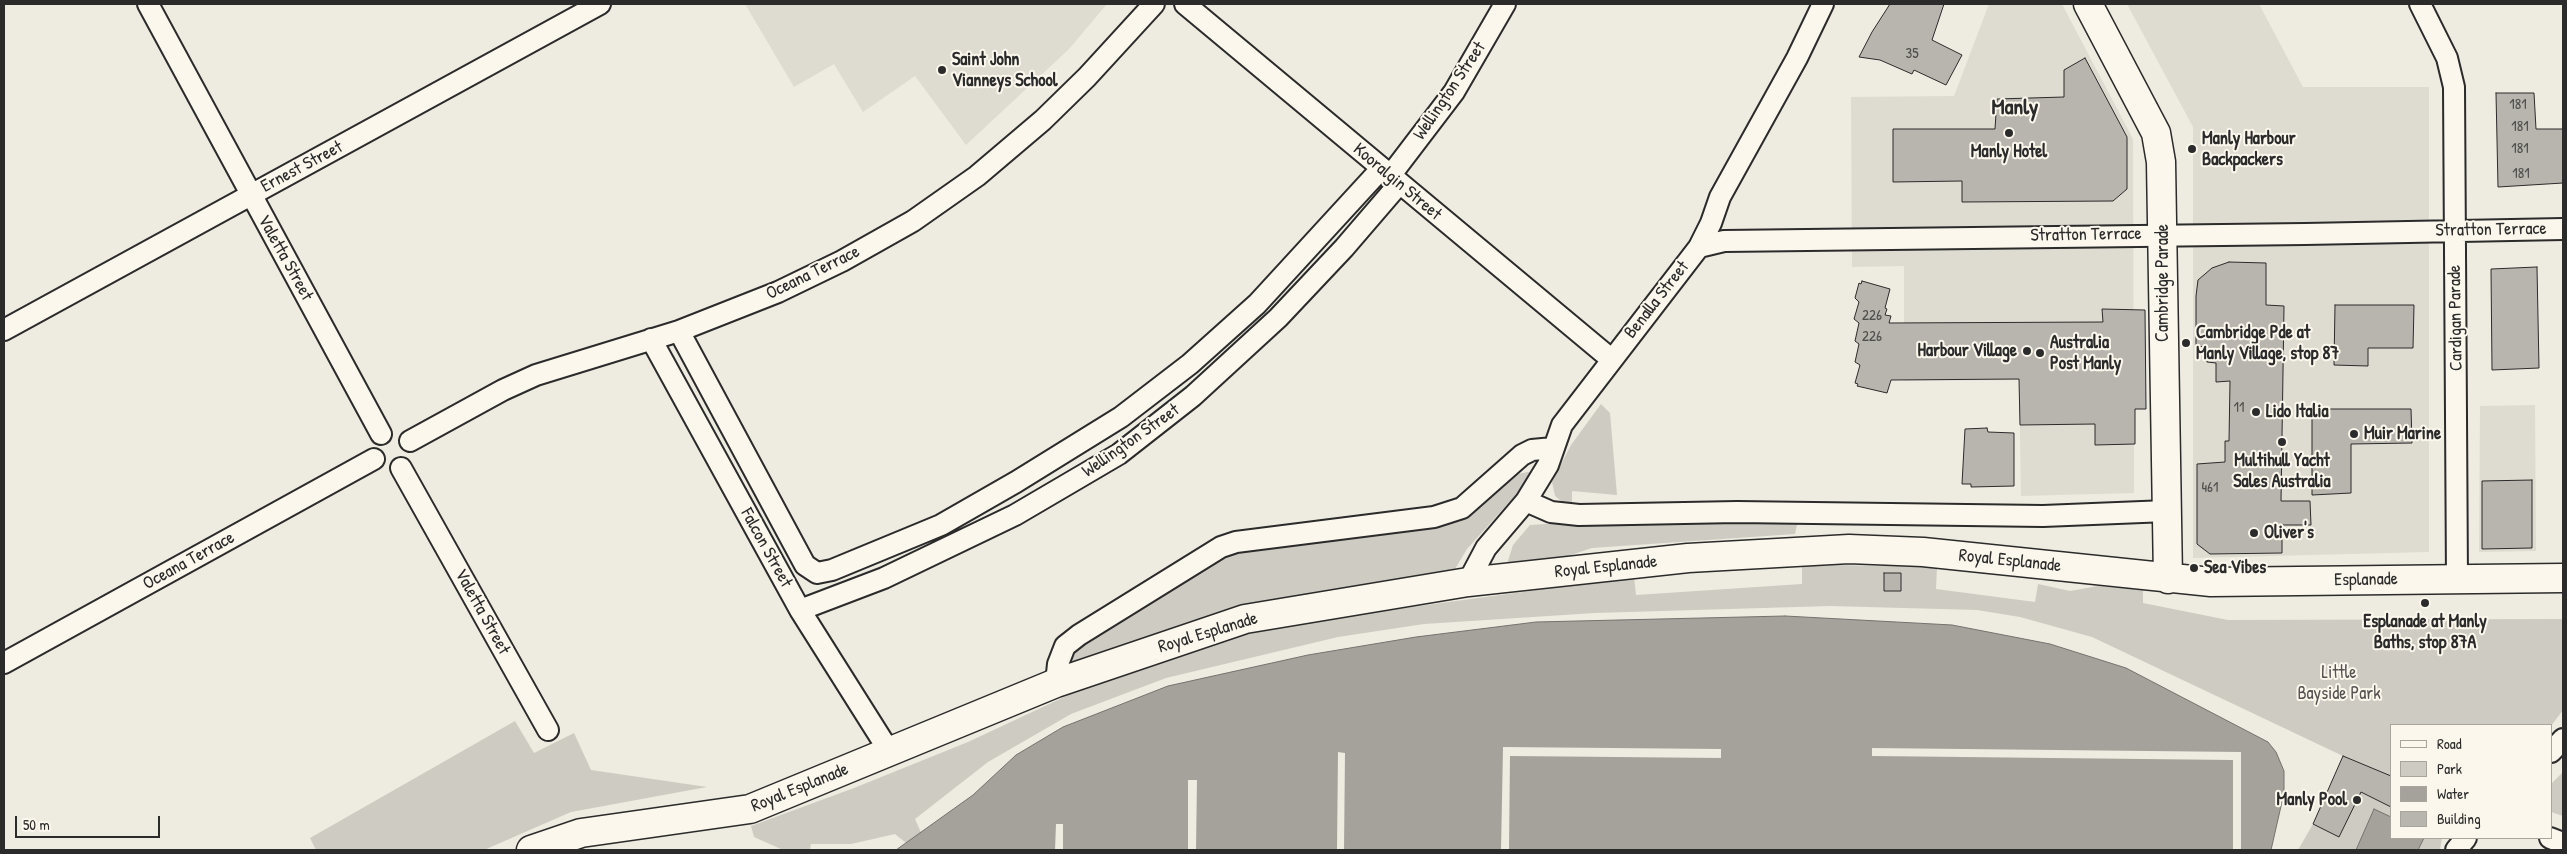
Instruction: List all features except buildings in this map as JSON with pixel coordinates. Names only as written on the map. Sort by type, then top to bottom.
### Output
[{"type":"street","name":"Valetta Street","points":[[148,4],[381,434]]},
{"type":"street","name":"Ernest Street","points":[[4,330],[600,4]]},
{"type":"street","name":"Oceana Terrace","points":[[410,441],[502,390],[536,375],[679,331],[778,292],[842,261],[913,221],[976,176],[1042,120],[1088,76],[1154,4]]},
{"type":"street","name":"Kooralgin Street","points":[[1185,4],[1611,359]]},
{"type":"street","name":"Wellington Street","points":[[800,610],[884,578],[1015,515],[1119,454],[1194,396],[1278,318],[1344,248],[1390,176],[1454,92],[1505,4]]},
{"type":"street","name":"Benalla Street","points":[[1468,582],[1486,548],[1526,501],[1548,465],[1562,425],[1699,247],[1711,223],[1720,197],[1797,58],[1823,4]]},
{"type":"street","name":"Cambridge Parade","points":[[2088,4],[2156,133],[2161,162],[2164,235],[2168,579]]},
{"type":"street","name":"Cardigan Parade","points":[[2420,4],[2447,58],[2454,87],[2457,579]]},
{"type":"street","name":"Wellington Street","points":[[817,572],[832,570],[940,525],[1016,482],[1121,417],[1190,364],[1257,304],[1390,176]]},
{"type":"street","name":"Stratton Terrace","points":[[1699,247],[1724,240],[2305,234],[2563,229]]},
{"type":"street","name":"Falcon Street","points":[[679,331],[805,565],[817,572]]},
{"type":"street","name":"Falcon Street","points":[[651,339],[800,610],[889,751]]},
{"type":"street","points":[[397,431],[410,441],[411,456],[401,468],[386,469],[374,459],[372,445],[381,434],[397,431]]},
{"type":"street","points":[[1056,682],[1058,664],[1065,646],[1079,635],[1221,547],[1236,542],[1434,517],[1462,508],[1522,455],[1532,450],[1553,448]]},
{"type":"street","name":"Oceana Terrace","points":[[4,663],[374,459]]},
{"type":"street","name":"Valetta Street","points":[[401,468],[548,730]]},
{"type":"street","points":[[1526,501],[1551,512],[1579,515],[1737,512],[2043,516],[2167,512]]},
{"type":"street","name":"Royal Esplanade","points":[[531,850],[572,835],[750,809],[1056,682],[1245,619],[1468,582],[1688,558],[1849,549],[1923,552],[2168,579]]},
{"type":"street","name":"Esplanade","points":[[2168,579],[2211,582],[2563,578]]},
{"type":"street","points":[[2552,751],[2563,739]]},
{"type":"street","points":[[2456,850],[2465,839]]},
{"type":"shaded area","name":"Saint John Vianneys School","points":[[745,4],[1107,4],[1069,49],[966,145],[915,76],[863,112],[834,64],[794,87]]},
{"type":"shaded area","points":[[1989,4],[2062,4],[2133,139],[2134,493],[2021,496],[2019,380],[1904,381],[1904,266],[1852,267],[1851,97],[1954,96]]},
{"type":"shaded area","points":[[2127,4],[2259,4],[2303,87],[2429,87],[2429,552],[2193,558],[2193,127]]},
{"type":"shaded area","points":[[2535,405],[2536,551],[2479,552],[2480,406]]},
{"type":"green space","points":[[1601,404],[1610,413],[1617,495],[1572,491],[1572,504],[1565,504],[1555,496],[1552,482],[1571,445]]},
{"type":"green space","points":[[1531,473],[1529,480],[1467,549],[1452,574],[1318,599],[1213,614],[1070,663],[1068,657],[1073,649],[1230,554],[1463,516],[1518,474]]},
{"type":"green space","points":[[1644,518],[1798,520],[1795,534],[1592,548],[1559,559],[1507,564],[1513,545],[1530,525]]},
{"type":"green space","name":"Little Bayside Park","points":[[1802,566],[1937,567],[1936,589],[2035,602],[2038,584],[2070,591],[2098,586],[2143,590],[2143,603],[2228,620],[2563,619],[2563,710],[2552,725],[2390,724],[2390,839],[2442,839],[2440,850],[2298,850],[2313,824],[2343,756],[2092,637],[2020,617],[1977,610],[1830,606],[1595,613],[1424,624],[1338,637],[1166,678],[1071,714],[988,762],[915,819],[923,837],[910,846],[895,834],[851,844],[811,844],[810,850],[783,850],[754,837],[751,826],[854,788],[968,742],[1075,692],[1211,643],[1300,622],[1634,577],[1636,595],[1802,584]]},
{"type":"green space","points":[[515,721],[534,753],[574,733],[591,770],[707,787],[571,812],[484,850],[316,850],[310,838]]},
{"type":"green space","points":[[2563,772],[2563,816],[2552,812],[2552,783]]},
{"type":"water","points":[[1785,616],[1952,625],[2050,644],[2126,668],[2268,742],[2276,752],[2284,771],[2284,793],[2271,850],[896,850],[973,795],[1016,755],[1063,727],[1168,686],[1308,655],[1416,637],[1536,622]]},
{"type":"water","points":[[2374,809],[2390,817],[2390,839],[2424,839],[2418,850],[2356,850]]},
{"type":"pier","points":[[1503,747],[1721,749],[1721,758],[1510,756],[1509,850],[1501,850]]},
{"type":"pier","points":[[1872,748],[2241,752],[2241,850],[2233,850],[2233,760],[1872,756]]},
{"type":"pier","points":[[1338,752],[1345,753],[1344,850],[1337,850]]},
{"type":"pier","points":[[1188,780],[1197,780],[1196,850],[1188,850]]},
{"type":"pier","points":[[1056,824],[1063,824],[1063,850],[1055,850]]},
{"type":"place","name":"Saint John Vianneys School","points":[[942,70]]},
{"type":"place","name":"Manly Hotel","points":[[2009,133]]},
{"type":"place","name":"Manly Harbour Backpackers","points":[[2192,149]]},
{"type":"place","name":"Cambridge Pde at Manly Village, stop 87","points":[[2186,343]]},
{"type":"place","name":"Harbour Village","points":[[2027,351]]},
{"type":"place","name":"Australia Post Manly","points":[[2040,353]]},
{"type":"place","name":"Lido Italia","points":[[2256,412]]},
{"type":"place","name":"Muir Marine","points":[[2354,434]]},
{"type":"place","name":"Multihull Yacht Sales Australia","points":[[2282,442]]},
{"type":"place","name":"Oliver's","points":[[2254,533]]},
{"type":"place","name":"Sea Vibes","points":[[2194,568]]},
{"type":"place","name":"Esplanade at Manly Baths, stop 87A","points":[[2425,603]]},
{"type":"place","name":"Manly Pool","points":[[2357,800]]},
{"type":"district","name":"Manly","points":[[2015,108]]}]
